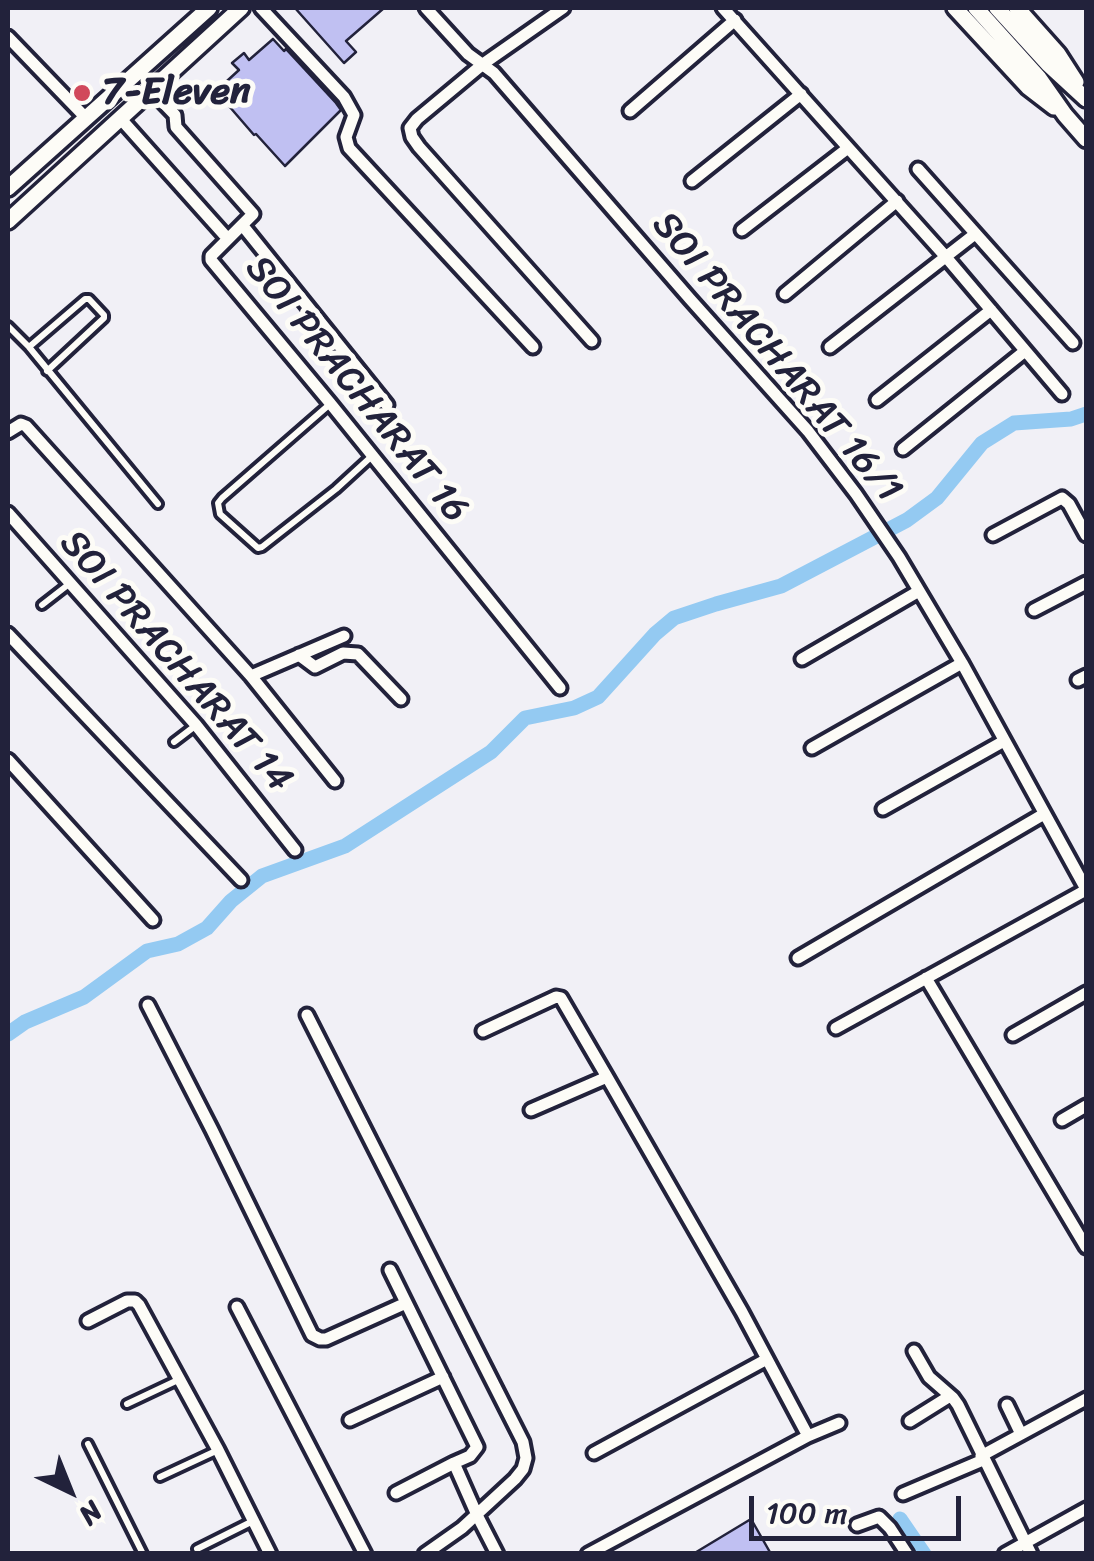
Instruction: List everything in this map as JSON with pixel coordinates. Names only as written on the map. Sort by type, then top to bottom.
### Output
[{"type":"main road","points":[[8,188],[209,8]]},
{"type":"main road","points":[[8,221],[241,8]]},
{"type":"main road","points":[[955,8],[1028,87],[1065,115]]},
{"type":"main road","points":[[976,8],[1039,78],[1086,139]]},
{"type":"main road","points":[[997,8],[1048,64],[1086,98]]},
{"type":"main road","points":[[1017,8],[1058,54],[1086,98]]},
{"type":"street","points":[[262,8],[344,97],[354,115],[346,137],[349,148],[533,348]]},
{"type":"street","name":"SOI PRACHARAT 16/1","points":[[426,8],[468,54],[494,73],[808,431],[920,591],[1086,889]]},
{"type":"street","points":[[562,8],[483,64],[410,128],[412,138],[592,341]]},
{"type":"street","points":[[723,8],[946,256],[1062,394]]},
{"type":"street","points":[[630,111],[735,20]]},
{"type":"street","points":[[8,37],[86,118]]},
{"type":"street","name":"SOI PRACHARAT 16","points":[[151,90],[175,115],[176,126],[252,213],[253,217],[211,260],[560,688]]},
{"type":"street","points":[[692,181],[801,94]]},
{"type":"street","points":[[120,118],[228,239]]},
{"type":"street","points":[[742,230],[848,148]]},
{"type":"street","points":[[918,169],[1073,342]]},
{"type":"street","points":[[785,294],[896,201]]},
{"type":"street","points":[[243,226],[387,405]]},
{"type":"street","points":[[830,347],[976,234]]},
{"type":"street","points":[[877,400],[991,310]]},
{"type":"street","points":[[903,449],[1025,350]]},
{"type":"street","points":[[11,429],[26,426],[251,676],[334,781]]},
{"type":"street","points":[[993,535],[1062,498],[1086,535]]},
{"type":"street","name":"SOI PRACHARAT 14","points":[[8,513],[196,725],[296,850]]},
{"type":"street","points":[[1034,610],[1086,583]]},
{"type":"street","points":[[802,659],[920,591]]},
{"type":"street","points":[[8,634],[241,880]]},
{"type":"street","points":[[251,676],[344,636]]},
{"type":"street","points":[[299,655],[315,667],[343,654],[358,654],[401,700]]},
{"type":"street","points":[[812,748],[962,664]]},
{"type":"street","points":[[883,809],[1004,742]]},
{"type":"street","points":[[8,760],[153,920]]},
{"type":"street","points":[[798,958],[1044,814]]},
{"type":"street","points":[[836,1028],[1086,889]]},
{"type":"street","points":[[926,978],[1086,1246]]},
{"type":"street","points":[[1013,1035],[1086,993]]},
{"type":"street","points":[[483,1032],[556,996],[561,998],[808,1436]]},
{"type":"street","points":[[148,1005],[312,1335],[326,1339],[406,1302]]},
{"type":"street","points":[[307,1015],[523,1442],[526,1458],[522,1470],[477,1515],[425,1554]]},
{"type":"street","points":[[531,1110],[607,1077]]},
{"type":"street","points":[[1062,1120],[1086,1106]]},
{"type":"street","points":[[390,1270],[476,1448],[470,1456],[396,1492]]},
{"type":"street","points":[[88,1322],[128,1301],[135,1302],[146,1315],[270,1554]]},
{"type":"street","points":[[236,1307],[365,1554]]},
{"type":"street","points":[[914,1351],[929,1377],[958,1405],[1028,1548]]},
{"type":"street","points":[[594,1453],[767,1359]]},
{"type":"street","points":[[350,1420],[443,1377]]},
{"type":"street","points":[[910,1420],[950,1396]]},
{"type":"street","points":[[903,1494],[982,1458],[1086,1399]]},
{"type":"street","points":[[1007,1405],[1022,1434]]},
{"type":"street","points":[[588,1554],[840,1422]]},
{"type":"street","points":[[454,1463],[498,1554]]},
{"type":"street","points":[[1005,1554],[1028,1548],[1086,1509]]},
{"type":"street","points":[[857,1525],[879,1517],[907,1554]]},
{"type":"lane","points":[[28,348],[85,299],[104,315],[48,372]]},
{"type":"lane","points":[[8,326],[158,504]]},
{"type":"lane","points":[[330,404],[222,498],[218,503],[220,514],[258,548],[262,547],[336,490],[372,455]]},
{"type":"lane","points":[[42,604],[68,584]]},
{"type":"lane","points":[[174,742],[196,725]]},
{"type":"lane","points":[[126,1404],[180,1379]]},
{"type":"lane","points":[[88,1444],[143,1554]]},
{"type":"lane","points":[[160,1477],[218,1450]]},
{"type":"lane","points":[[196,1550],[253,1521]]},
{"type":"building","points":[[295,8],[384,8],[346,41],[356,52],[344,63]]},
{"type":"building","points":[[273,39],[341,110],[285,166],[216,91],[239,70],[232,63],[244,53],[249,60]]},
{"type":"building","points":[[751,1519],[771,1554],[693,1554]]},
{"type":"waterway","points":[[8,1034],[25,1022],[84,997],[147,951],[178,944],[207,928],[231,901],[262,876],[345,846],[491,752],[525,718],[574,708],[598,697],[674,618],[781,586],[907,520],[937,498],[982,443],[1014,423],[1071,419],[1086,414]]},
{"type":"waterway","points":[[900,1519],[924,1554]]},
{"type":"place","name":"7-Eleven","points":[[82,93]]}]
